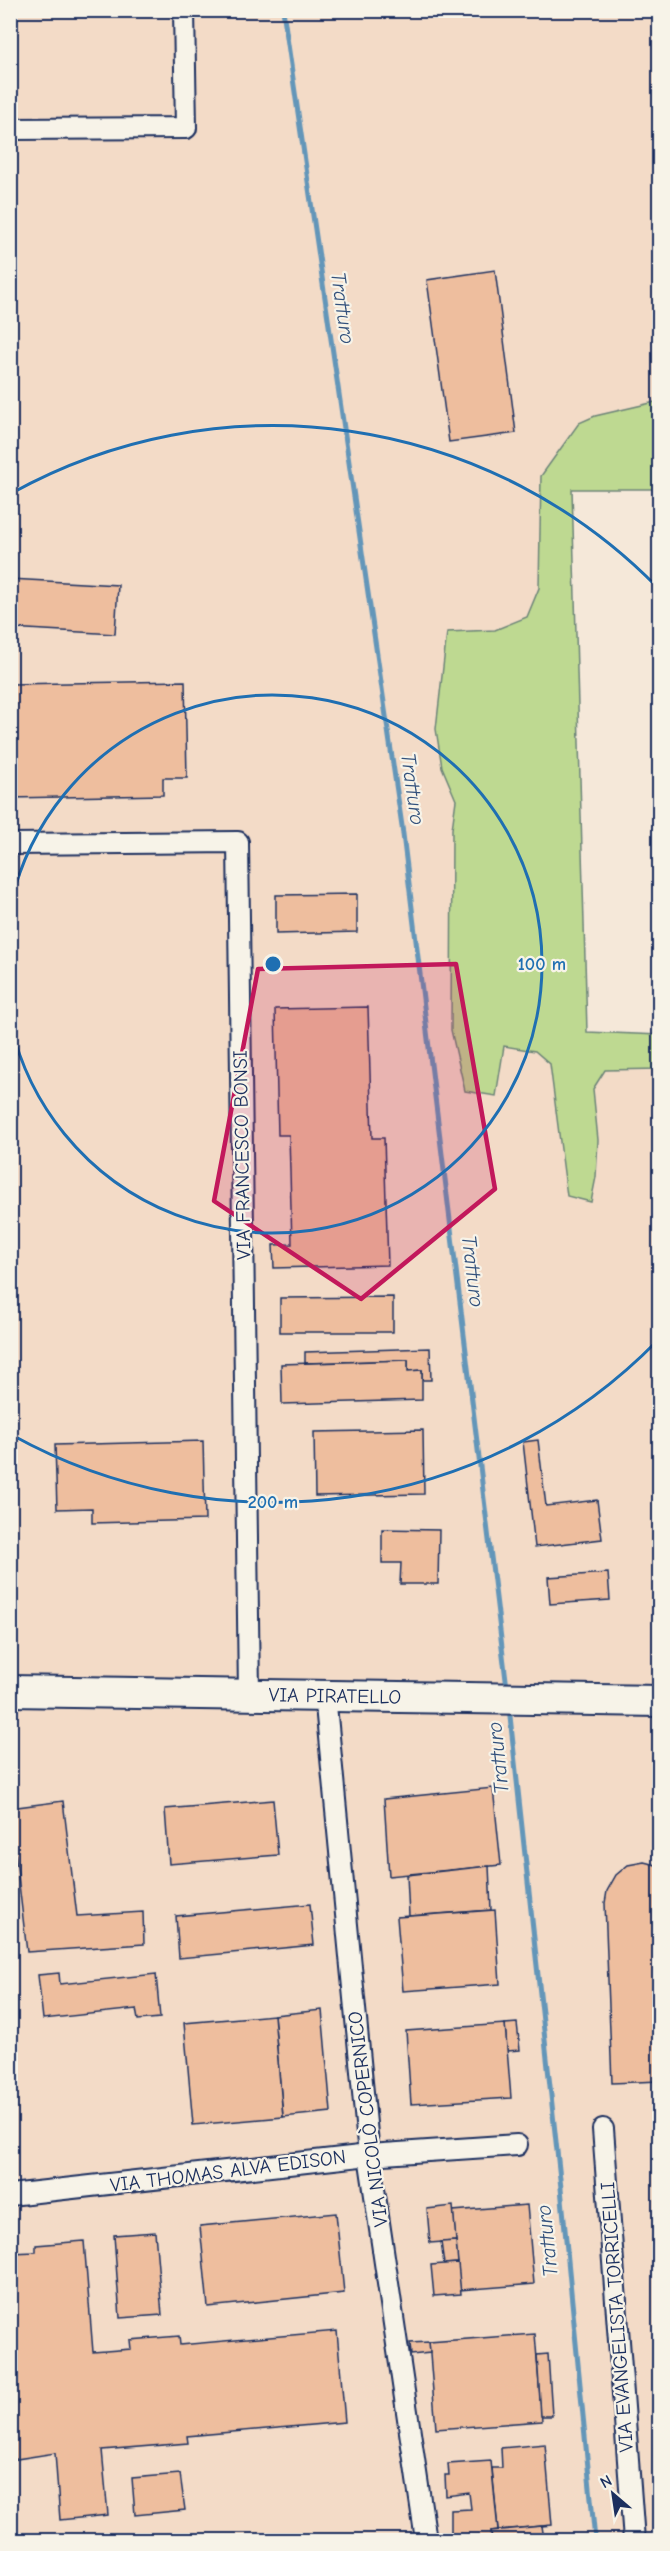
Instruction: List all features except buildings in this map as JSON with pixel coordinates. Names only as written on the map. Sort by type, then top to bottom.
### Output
[{"type":"main road","name":"VIA PIRATELLO","points":[[10,1691],[660,1701]]},
{"type":"street","points":[[10,129],[186,128],[184,10]]},
{"type":"street","name":"VIA FRANCESCO BONSI","points":[[10,844],[238,842],[249,1694]]},
{"type":"street","name":"VIA NICOLÒ COPERNICO","points":[[325,1695],[369,2154],[426,2541]]},
{"type":"street","name":"VIA EVANGELISTA TORRICELLI","points":[[603,2129],[634,2541]]},
{"type":"street","name":"VIA THOMAS ALVA EDISON","points":[[10,2195],[369,2154],[517,2145]]},
{"type":"highlighted area","points":[[456,964],[495,1189],[361,1299],[214,1201],[258,969]]},
{"type":"shaded area","points":[[11,11],[659,11],[660,303],[655,304],[659,331],[659,397],[655,402],[595,416],[579,423],[541,476],[539,588],[527,618],[495,630],[447,632],[442,767],[456,800],[452,829],[504,1046],[535,1051],[550,1064],[556,1103],[598,1140],[593,1089],[605,1070],[659,1069],[659,2540],[11,2540]]},
{"type":"green space","points":[[659,397],[659,489],[572,489],[587,1032],[660,1035],[659,1069],[605,1070],[593,1089],[598,1140],[596,1177],[591,1202],[567,1196],[550,1064],[535,1051],[504,1046],[496,1096],[465,1091],[451,1030],[452,829],[456,800],[442,767],[436,729],[447,632],[495,630],[527,617],[539,588],[541,476],[579,423],[595,416],[655,402]]},
{"type":"waterway","name":"Tratturo","points":[[283,10],[402,826],[507,1688]]},
{"type":"waterway","name":"Tratturo","points":[[509,1707],[561,2188],[595,2540]]}]
